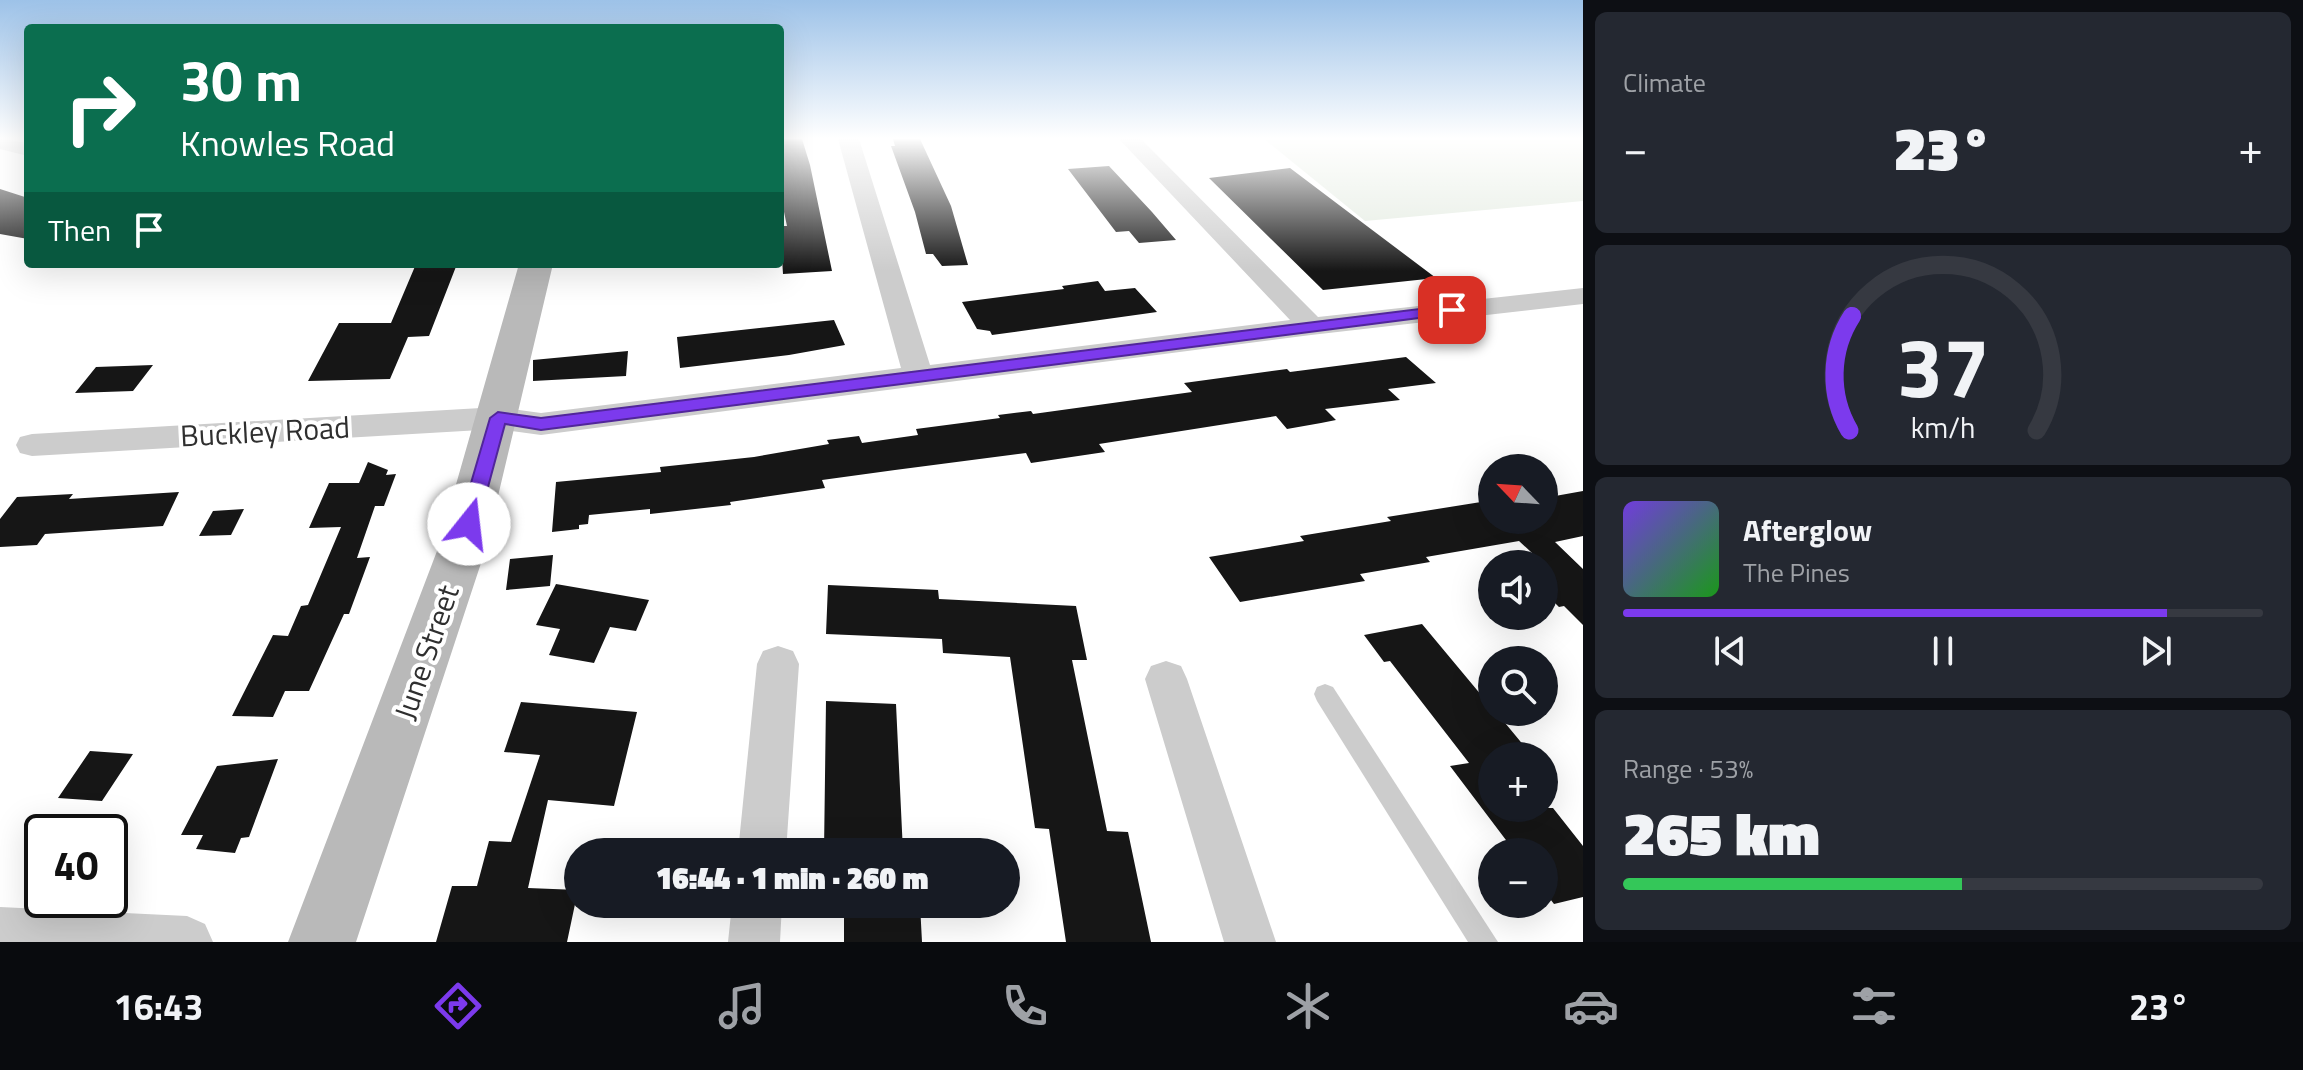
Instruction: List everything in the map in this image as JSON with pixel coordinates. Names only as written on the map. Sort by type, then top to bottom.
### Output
[{"type":"street","points":[[861,183],[918,375]]},
{"type":"street","points":[[1172,183],[1311,326]]},
{"type":"street","name":"June Street","points":[[322,942],[461,551],[535,268]]},
{"type":"street","name":"Buckley Road","points":[[32,445],[498,418],[541,424],[1311,326],[1583,296]]},
{"type":"street","points":[[763,838],[778,664]]},
{"type":"street","points":[[1166,679],[1250,942]]},
{"type":"street","points":[[754,942],[756,918]]},
{"type":"street","points":[[0,933],[187,942]]},
{"type":"lane","points":[[1325,694],[1484,942]]},
{"type":"shaded area","points":[[1318,183],[1583,183],[1583,201],[1365,221]]},
{"type":"building","points":[[784,183],[814,183],[832,271],[783,274],[784,226],[787,226]]},
{"type":"building","points":[[904,183],[940,183],[951,206],[968,265],[942,266],[933,254],[926,254]]},
{"type":"building","points":[[1079,183],[1125,183],[1176,240],[1139,243],[1129,231],[1116,232]]},
{"type":"building","points":[[1214,183],[1310,183],[1436,278],[1323,290]]},
{"type":"building","points":[[0,189],[24,197],[24,238],[0,234]]},
{"type":"building","points":[[414,268],[455,268],[429,336],[408,337],[390,379],[308,381],[339,323],[391,323]]},
{"type":"building","points":[[1098,281],[1105,291],[1135,288],[1157,312],[992,335],[990,331],[977,329],[962,302],[1064,289],[1062,286]]},
{"type":"building","points":[[834,320],[845,345],[680,368],[677,337]]},
{"type":"building","points":[[628,351],[626,376],[533,381],[533,360]]},
{"type":"building","points":[[1406,357],[1436,383],[1388,389],[1400,400],[1325,409],[1336,420],[1287,429],[1276,416],[1099,444],[1105,452],[1031,463],[1026,453],[822,480],[825,488],[730,502],[731,505],[650,514],[650,509],[589,515],[588,524],[579,525],[579,529],[552,532],[556,482],[661,472],[660,467],[754,457],[829,444],[827,440],[859,436],[862,443],[918,435],[916,429],[1000,418],[998,415],[1031,411],[1033,414],[1192,392],[1184,383]]},
{"type":"building","points":[[153,365],[133,391],[75,393],[96,367]]},
{"type":"building","points":[[368,462],[388,470],[386,475],[396,474],[384,506],[375,506],[357,558],[370,557],[349,614],[344,614],[309,691],[285,691],[273,717],[232,716],[273,635],[288,636],[301,606],[308,605],[341,527],[309,528],[329,483],[359,483]]},
{"type":"building","points":[[1583,491],[1583,536],[1555,542],[1583,569],[1583,625],[1564,606],[1558,606],[1558,550],[1529,550],[1519,541],[1426,557],[1430,562],[1360,574],[1365,581],[1240,602],[1209,557],[1304,541],[1300,536],[1391,521],[1387,517],[1478,502],[1478,534],[1558,534],[1558,495]]},
{"type":"building","points":[[179,492],[163,526],[45,534],[37,545],[0,547],[0,519],[17,497],[73,494],[69,499]]},
{"type":"building","points":[[244,509],[231,535],[199,536],[213,511]]},
{"type":"building","points":[[553,555],[550,586],[506,590],[510,559]]},
{"type":"building","points":[[556,584],[649,600],[636,631],[610,627],[594,663],[549,655],[560,629],[536,625]]},
{"type":"building","points":[[828,585],[938,590],[939,599],[1076,606],[1087,660],[1072,660],[1107,831],[1128,832],[1151,942],[1066,942],[1049,829],[1035,828],[1010,657],[943,653],[942,639],[826,634]]},
{"type":"building","points":[[1422,624],[1478,691],[1478,726],[1508,726],[1521,742],[1478,742],[1478,803],[1450,766],[1469,763],[1390,661],[1384,662],[1364,635]]},
{"type":"building","points":[[826,701],[896,704],[902,838],[824,838]]},
{"type":"building","points":[[521,702],[637,712],[614,806],[548,800],[528,888],[564,889],[564,918],[572,918],[567,942],[436,942],[452,886],[477,886],[489,841],[511,842],[540,755],[504,752]]},
{"type":"building","points":[[90,751],[133,754],[102,801],[58,798]]},
{"type":"building","points":[[278,759],[249,837],[241,838],[235,853],[196,849],[203,835],[181,835],[217,766]]},
{"type":"building","points":[[1558,814],[1583,846],[1583,897],[1558,903],[1558,838],[1504,838],[1492,822],[1558,822]]},
{"type":"building","points":[[844,918],[921,918],[922,942],[844,942]]},
{"type":"route","points":[[469,524],[498,418],[541,424],[1452,310]]}]
